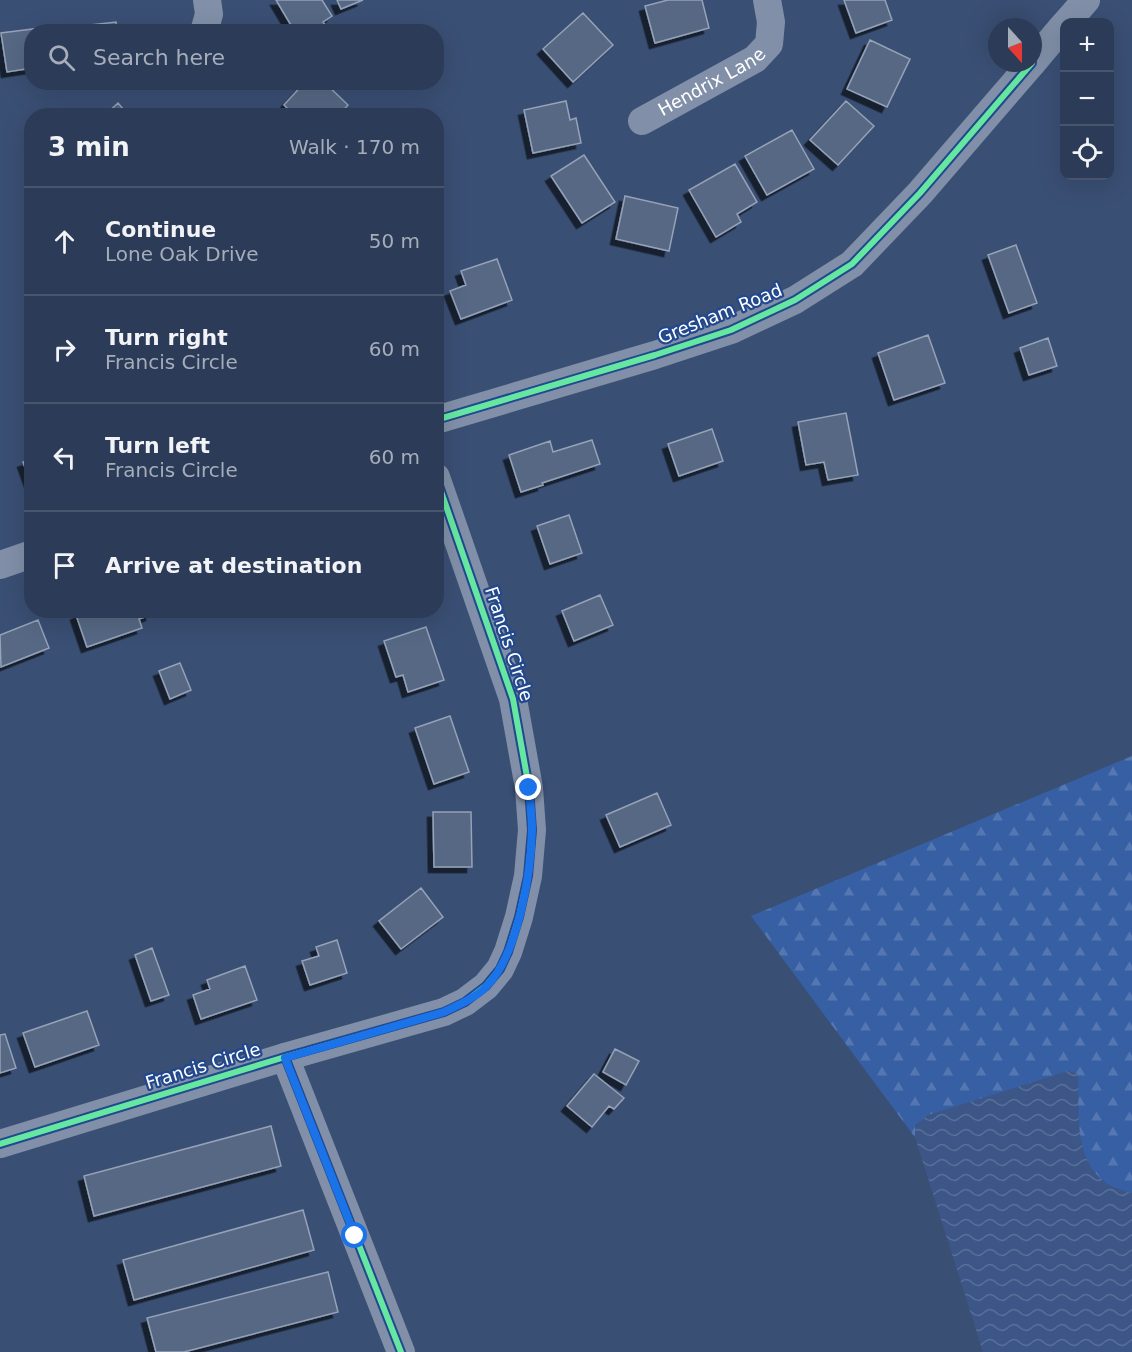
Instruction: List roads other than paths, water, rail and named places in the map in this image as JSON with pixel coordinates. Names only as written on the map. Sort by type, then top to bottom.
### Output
[{"type":"street","points":[[206,24],[209,14],[207,0]]},
{"type":"street","name":"Hendrix Lane","points":[[642,121],[754,58],[769,44],[771,22],[767,0]]},
{"type":"street","name":"Gresham Road","points":[[1071,18],[1086,0]]},
{"type":"street","name":"Gresham Road","points":[[1042,51],[1060,31]]},
{"type":"street","name":"Gresham Road","points":[[444,418],[655,355],[730,330],[795,300],[852,264],[920,193],[1023,72]]},
{"type":"street","name":"Francis Circle","points":[[0,1144],[444,1012],[465,1002],[486,986],[500,969],[519,917],[528,876],[532,830],[529,788],[513,699],[444,500]]},
{"type":"street","points":[[0,564],[24,556]]},
{"type":"street","points":[[285,1058],[401,1352]]},
{"type":"water","points":[[1068,1071],[1078,1074],[1080,1133],[1088,1161],[1095,1173],[1106,1183],[1132,1193],[1132,1352],[983,1352],[915,1137],[915,1125],[928,1115]]}]
